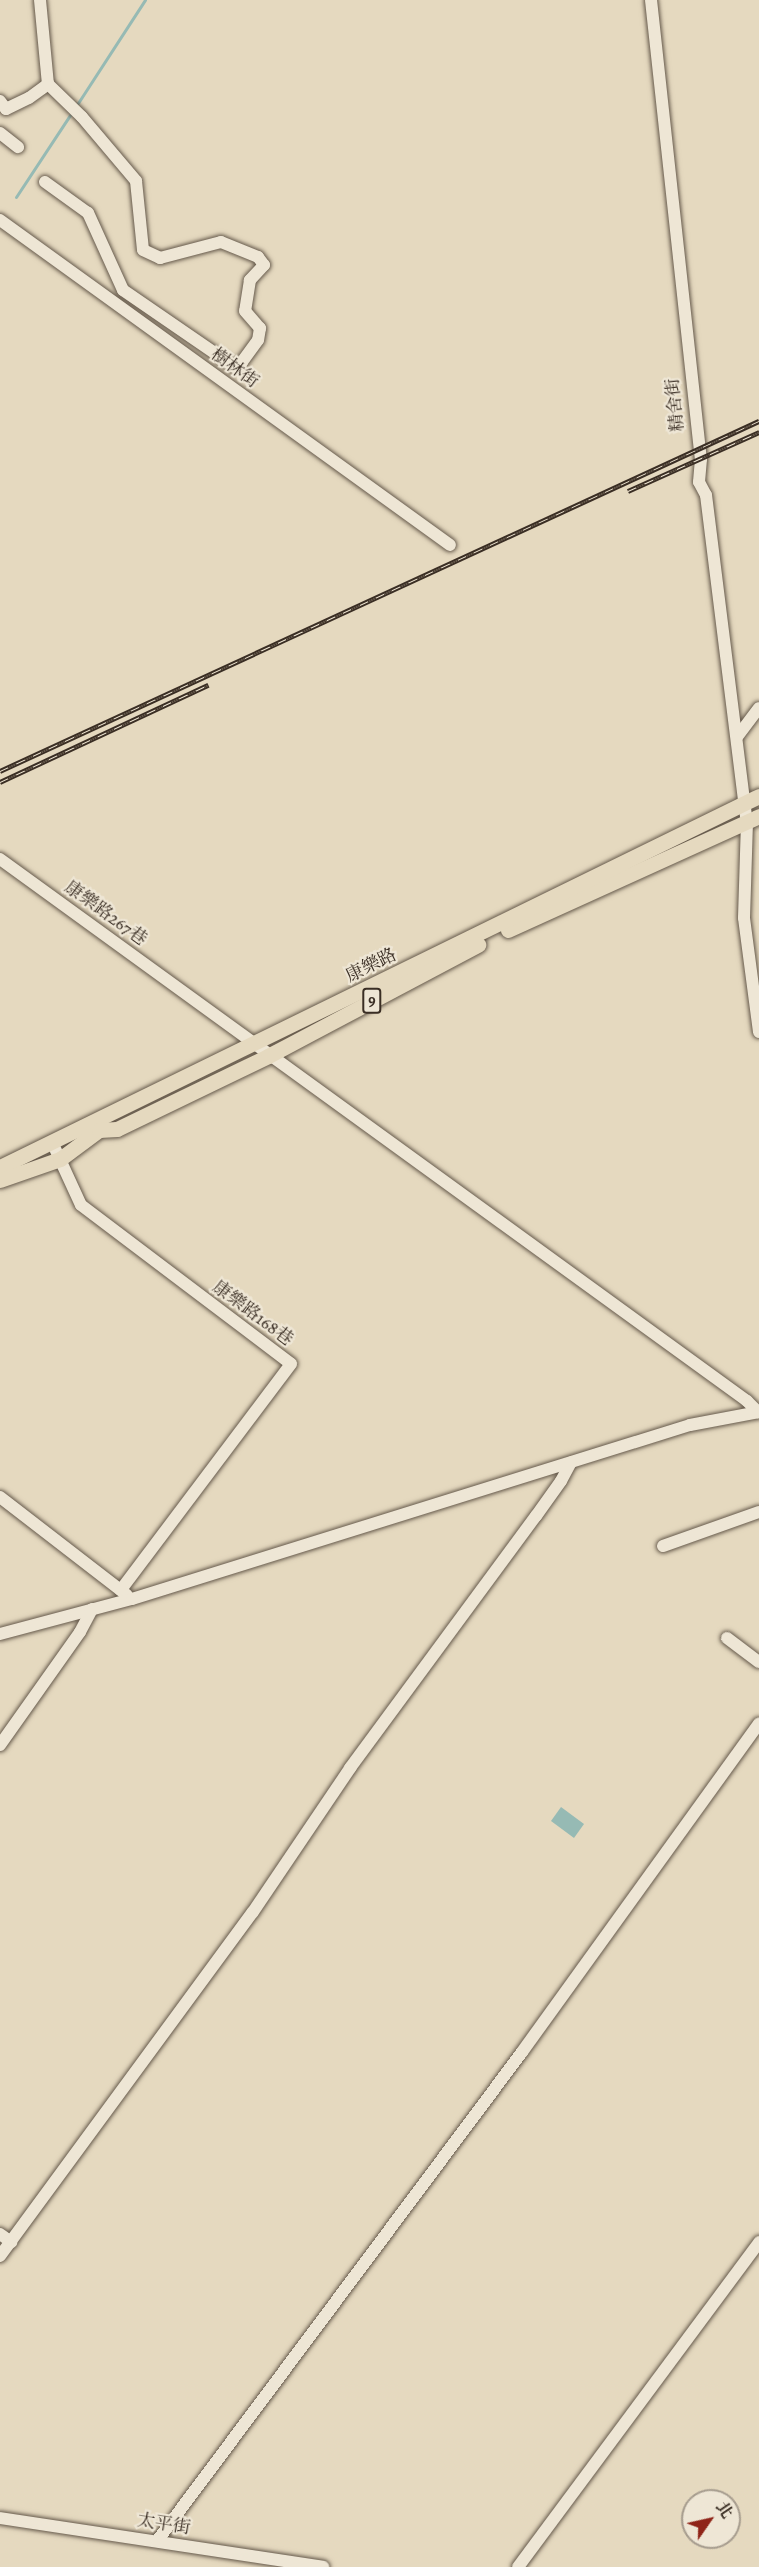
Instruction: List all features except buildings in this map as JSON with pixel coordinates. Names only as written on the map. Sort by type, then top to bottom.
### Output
[{"type":"main road","name":"康樂路","points":[[0,1167],[759,796]]},
{"type":"main road","name":"康樂路","points":[[0,1180],[60,1159],[99,1130],[117,1129],[268,1056],[499,934],[753,819]]},
{"type":"street","points":[[40,0],[48,84],[88,124],[136,181],[143,250],[160,258],[220,242],[258,257],[264,265],[250,280],[245,311],[260,328],[258,340],[242,362],[235,367],[123,290],[88,213],[45,182]]},
{"type":"street","name":"精舍街","points":[[651,0],[701,459],[699,482],[706,495],[745,803],[753,819],[744,918],[759,1032]]},
{"type":"street","points":[[0,101],[6,109],[29,98],[48,84]]},
{"type":"street","points":[[0,133],[18,147]]},
{"type":"street","name":"樹林街","points":[[0,220],[450,545]]},
{"type":"street","points":[[737,737],[759,708]]},
{"type":"street","name":"康樂路267巷","points":[[0,859],[190,996],[268,1056],[747,1401],[759,1412]]},
{"type":"street","name":"康樂路168巷","points":[[52,1142],[81,1205],[291,1364],[121,1590]]},
{"type":"street","points":[[0,1634],[132,1599],[690,1425],[759,1412]]},
{"type":"street","points":[[0,2256],[253,1912],[350,1768],[536,1516],[561,1481],[571,1462]]},
{"type":"street","points":[[0,1497],[132,1599]]},
{"type":"street","points":[[663,1546],[759,1512]]},
{"type":"street","points":[[0,1745],[80,1632],[93,1609]]},
{"type":"street","points":[[727,1638],[759,1662]]},
{"type":"street","points":[[157,2541],[522,2052],[759,1723]]},
{"type":"street","points":[[0,2234],[11,2242]]},
{"type":"street","points":[[518,2567],[759,2241]]},
{"type":"street","name":"太平街","points":[[0,2518],[323,2567]]},
{"type":"water","points":[[561,1807],[584,1824],[574,1838],[551,1821]]},
{"type":"waterway","points":[[78,103],[145,0]]},
{"type":"waterway","points":[[16,197],[70,115]]},
{"type":"railway","points":[[0,771],[759,421]]},
{"type":"railway","points":[[628,491],[759,432]]},
{"type":"railway","points":[[0,782],[208,685]]}]
